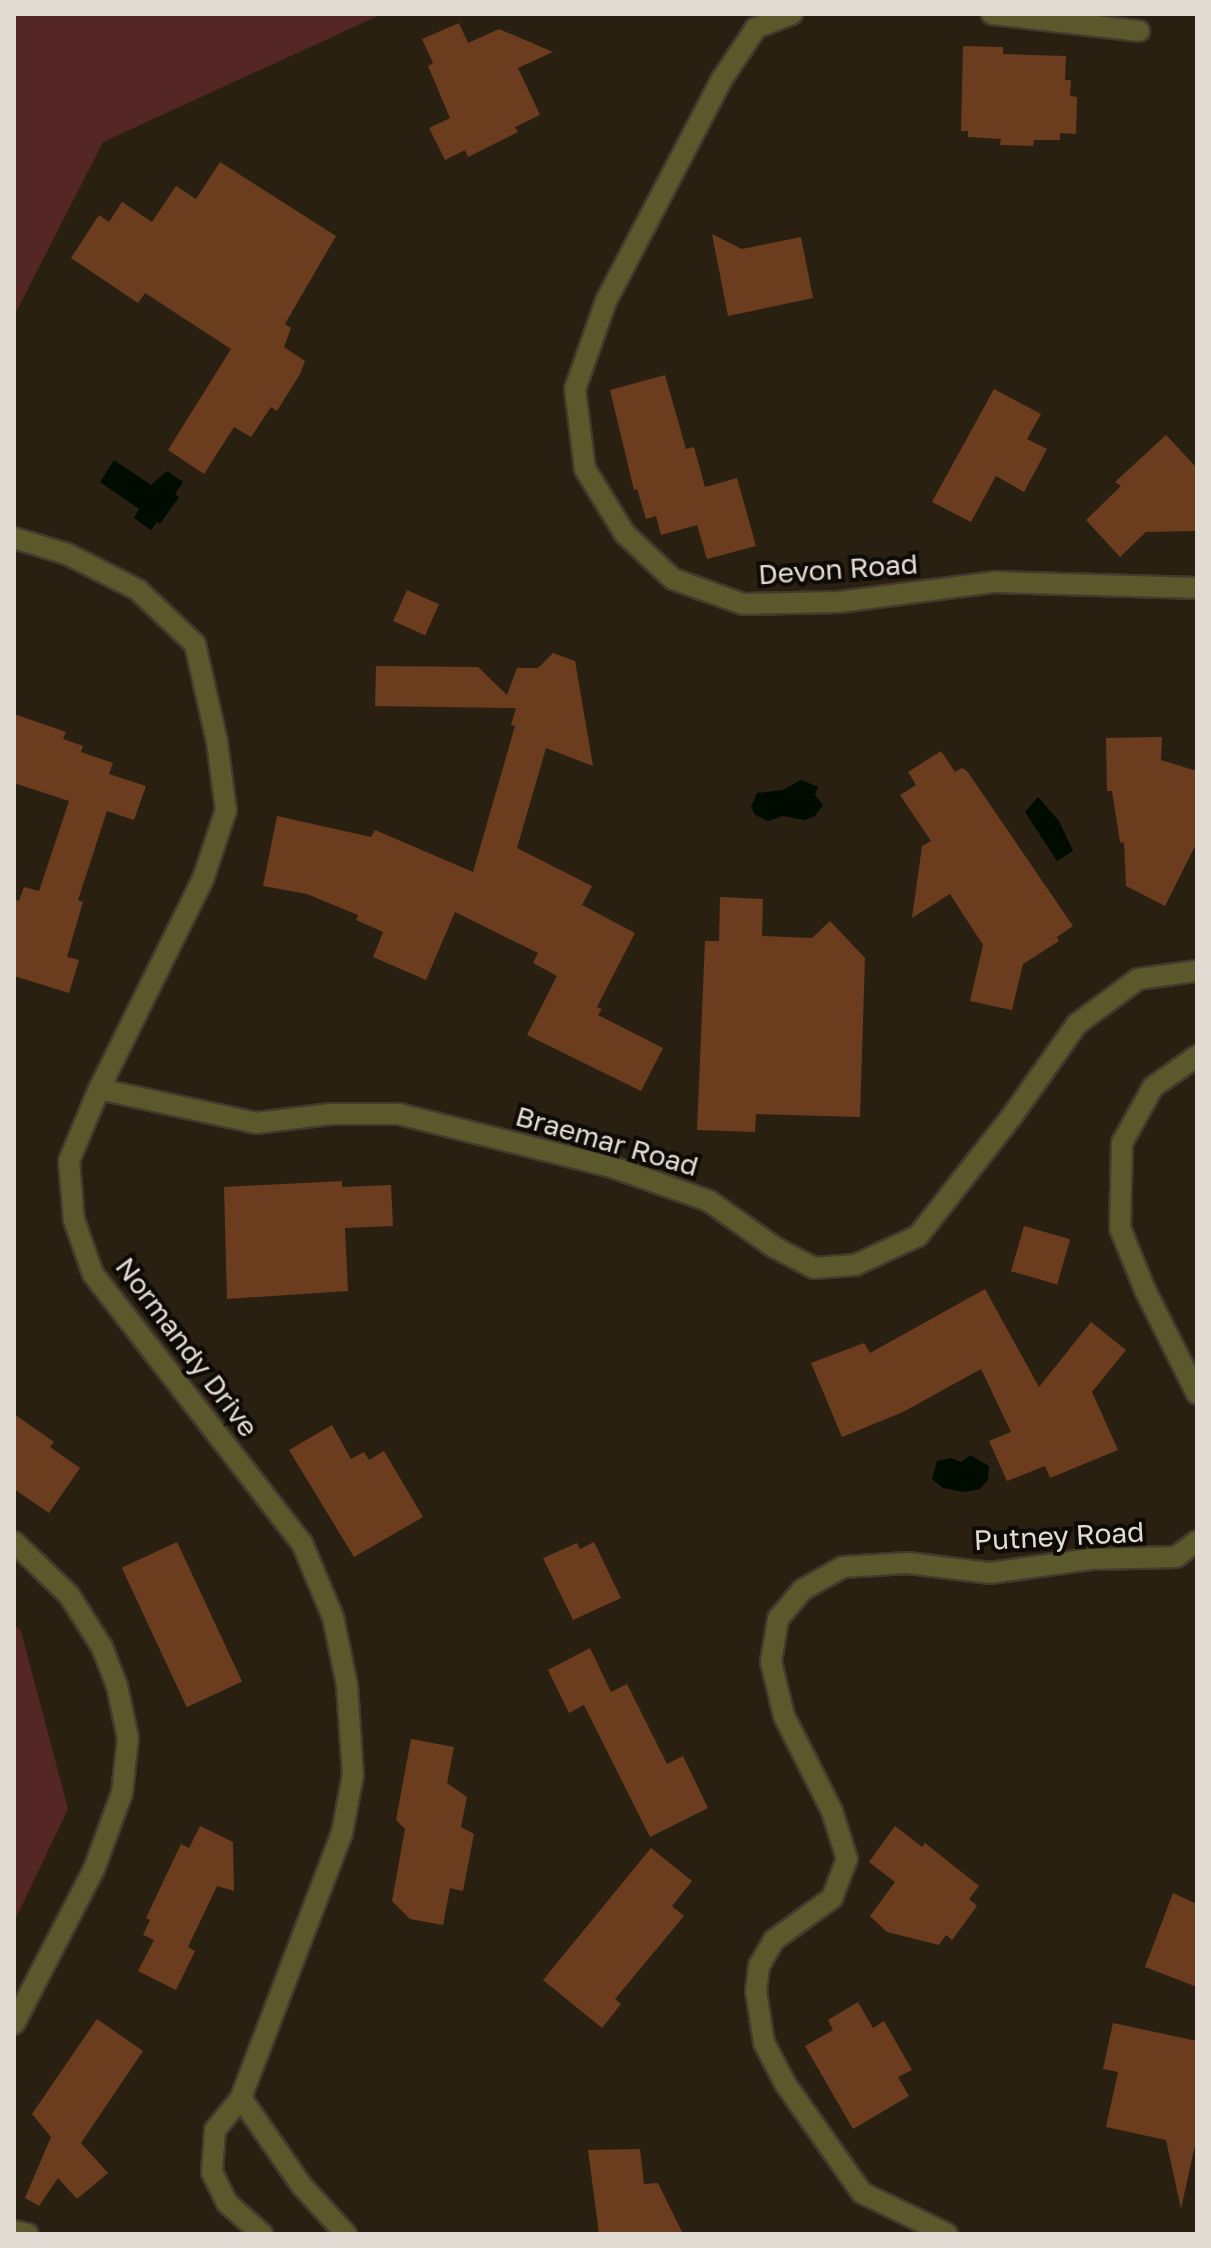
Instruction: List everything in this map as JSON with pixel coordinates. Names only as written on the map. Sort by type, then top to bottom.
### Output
[{"type":"street","name":"Devon Road","points":[[792,14],[756,28],[722,79],[606,301],[575,389],[585,469],[625,534],[673,579],[743,604],[839,602],[996,582],[1197,588]]},
{"type":"street","points":[[992,14],[1139,31]]},
{"type":"street","name":"Normandy Drive","points":[[14,538],[67,554],[138,590],[195,644],[217,742],[226,810],[207,865],[152,987],[99,1089],[69,1161],[74,1220],[93,1274],[302,1543],[333,1617],[347,1685],[353,1775],[342,1833],[241,2098],[215,2130],[212,2172],[227,2203],[262,2234]]},
{"type":"street","name":"Braemar Road","points":[[99,1089],[256,1123],[330,1114],[399,1114],[615,1168],[709,1201],[774,1247],[814,1268],[855,1265],[918,1236],[1012,1116],[1077,1024],[1138,979],[1197,971]]},
{"type":"street","points":[[1197,1056],[1153,1087],[1122,1143],[1120,1228],[1145,1290],[1197,1394]]},
{"type":"street","name":"Putney Road","points":[[947,2234],[862,2193],[786,2085],[764,2043],[756,1991],[759,1966],[774,1940],[832,1898],[847,1859],[832,1811],[784,1716],[771,1662],[778,1619],[802,1590],[843,1567],[908,1563],[990,1573],[1091,1559],[1176,1557],[1197,1541]]},
{"type":"street","points":[[14,1542],[69,1595],[102,1647],[117,1686],[128,1738],[122,1793],[94,1869],[14,2024]]},
{"type":"street","points":[[241,2098],[302,2186],[346,2234]]},
{"type":"street","points":[[14,2231],[28,2234]]},
{"type":"shaded area","points":[[14,14],[382,14],[103,142],[14,316]]},
{"type":"shaded area","points":[[114,460],[151,485],[167,471],[183,482],[175,494],[179,497],[160,524],[157,522],[151,530],[134,518],[139,509],[100,482]]},
{"type":"shaded area","points":[[801,780],[818,787],[815,795],[823,805],[815,816],[804,820],[783,816],[768,821],[755,815],[751,807],[757,793],[783,790]]},
{"type":"shaded area","points":[[1038,797],[1059,821],[1073,851],[1057,861],[1025,812]]},
{"type":"shaded area","points":[[970,1455],[989,1466],[988,1480],[980,1489],[964,1492],[943,1488],[932,1479],[937,1461],[951,1458],[961,1462]]},
{"type":"shaded area","points":[[14,1625],[21,1631],[68,1809],[14,1922]]},
{"type":"building","points":[[459,23],[468,43],[499,29],[553,52],[518,68],[540,115],[515,127],[518,132],[468,157],[465,150],[445,160],[429,128],[450,118],[428,66],[433,63],[422,39]]},
{"type":"building","points":[[963,46],[1003,47],[1003,54],[1066,56],[1065,80],[1071,80],[1070,96],[1077,97],[1076,134],[1060,133],[1060,140],[1034,140],[1033,146],[1000,145],[1001,139],[968,137],[968,131],[961,131]]},
{"type":"building","points":[[220,162],[336,236],[285,324],[291,328],[284,347],[305,361],[300,374],[277,411],[271,407],[251,437],[234,427],[204,474],[168,450],[231,349],[145,293],[138,303],[71,258],[99,215],[109,222],[122,202],[152,222],[176,186],[196,199]]},
{"type":"building","points":[[712,234],[742,249],[801,237],[813,298],[728,316]]},
{"type":"building","points":[[665,375],[686,449],[694,447],[705,487],[737,478],[756,546],[707,559],[697,525],[661,535],[656,516],[646,519],[637,489],[634,490],[610,390]]},
{"type":"building","points":[[994,389],[1041,414],[1027,439],[1047,449],[1024,492],[996,476],[971,522],[932,502]]},
{"type":"building","points":[[1166,435],[1197,468],[1197,531],[1146,532],[1120,557],[1086,520],[1121,486],[1115,482]]},
{"type":"building","points":[[407,590],[439,604],[425,635],[393,621]]},
{"type":"building","points":[[553,653],[575,661],[593,766],[546,748],[517,848],[592,886],[582,905],[635,933],[597,1007],[602,1009],[598,1015],[663,1048],[641,1091],[527,1035],[557,976],[533,963],[538,953],[455,912],[426,980],[373,957],[383,932],[356,920],[358,915],[307,894],[263,886],[277,816],[371,837],[375,830],[473,872],[515,726],[511,725],[516,708],[375,706],[376,666],[478,667],[507,695],[517,668],[538,668]]},
{"type":"building","points":[[14,714],[66,732],[63,739],[83,746],[81,752],[113,763],[109,774],[146,786],[134,820],[107,811],[78,900],[83,902],[67,957],[79,960],[69,993],[14,976],[14,899],[19,901],[24,887],[39,891],[69,801],[14,783]]},
{"type":"building","points":[[1162,737],[1161,760],[1197,771],[1197,842],[1165,906],[1126,886],[1124,843],[1120,842],[1112,791],[1107,791],[1106,738]]},
{"type":"building","points":[[941,751],[955,772],[962,768],[967,771],[1073,926],[1057,937],[1059,941],[1023,964],[1012,1010],[970,1001],[983,945],[950,894],[912,918],[922,846],[931,841],[900,795],[916,785],[908,772]]},
{"type":"building","points":[[720,897],[763,899],[762,936],[812,938],[830,921],[865,958],[860,1117],[756,1114],[755,1132],[697,1130],[705,941],[719,941]]},
{"type":"building","points":[[342,1181],[342,1187],[391,1185],[393,1226],[345,1228],[348,1291],[227,1299],[224,1187]]},
{"type":"building","points":[[1024,1226],[1070,1239],[1057,1284],[1011,1271]]},
{"type":"building","points":[[985,1289],[1039,1387],[1091,1322],[1126,1350],[1092,1392],[1118,1450],[1050,1478],[1045,1466],[1007,1481],[989,1441],[1011,1432],[981,1369],[903,1412],[842,1437],[811,1363],[864,1343],[870,1353]]},
{"type":"building","points":[[14,1414],[54,1442],[50,1447],[80,1468],[49,1513],[14,1489]]},
{"type":"building","points":[[332,1425],[351,1459],[364,1452],[369,1460],[384,1451],[423,1517],[354,1557],[289,1450]]},
{"type":"building","points":[[177,1542],[242,1682],[187,1707],[122,1568]]},
{"type":"building","points":[[594,1542],[621,1598],[573,1620],[543,1558],[577,1543],[580,1549]]},
{"type":"building","points":[[590,1648],[611,1692],[627,1684],[667,1764],[683,1756],[708,1808],[650,1837],[584,1705],[569,1713],[548,1670]]},
{"type":"building","points":[[411,1739],[454,1747],[447,1783],[467,1797],[461,1827],[474,1834],[463,1891],[450,1888],[443,1925],[410,1919],[392,1901],[405,1829],[396,1820]]},
{"type":"building","points":[[200,1826],[233,1842],[234,1891],[217,1886],[188,1947],[195,1951],[176,1990],[138,1971],[154,1940],[143,1935],[150,1920],[146,1918],[181,1844],[189,1848]]},
{"type":"building","points":[[895,1826],[922,1847],[925,1843],[979,1886],[969,1899],[977,1906],[952,1940],[946,1935],[939,1945],[887,1932],[870,1916],[895,1882],[869,1862]]},
{"type":"building","points":[[651,1848],[692,1881],[672,1906],[684,1916],[615,1999],[621,2004],[602,2028],[543,1980]]},
{"type":"building","points":[[1173,1893],[1197,1904],[1197,1987],[1145,1967]]},
{"type":"building","points":[[858,2002],[873,2028],[884,2021],[912,2070],[898,2077],[909,2096],[853,2129],[805,2046],[833,2030],[828,2020]]},
{"type":"building","points":[[97,2019],[143,2051],[81,2143],[108,2173],[77,2199],[58,2178],[39,2206],[25,2198],[51,2137],[32,2114]]},
{"type":"building","points":[[1113,2023],[1197,2041],[1197,2136],[1181,2209],[1166,2140],[1106,2127],[1118,2072],[1103,2069]]},
{"type":"building","points":[[640,2149],[644,2184],[658,2183],[683,2234],[599,2234],[588,2150]]}]
